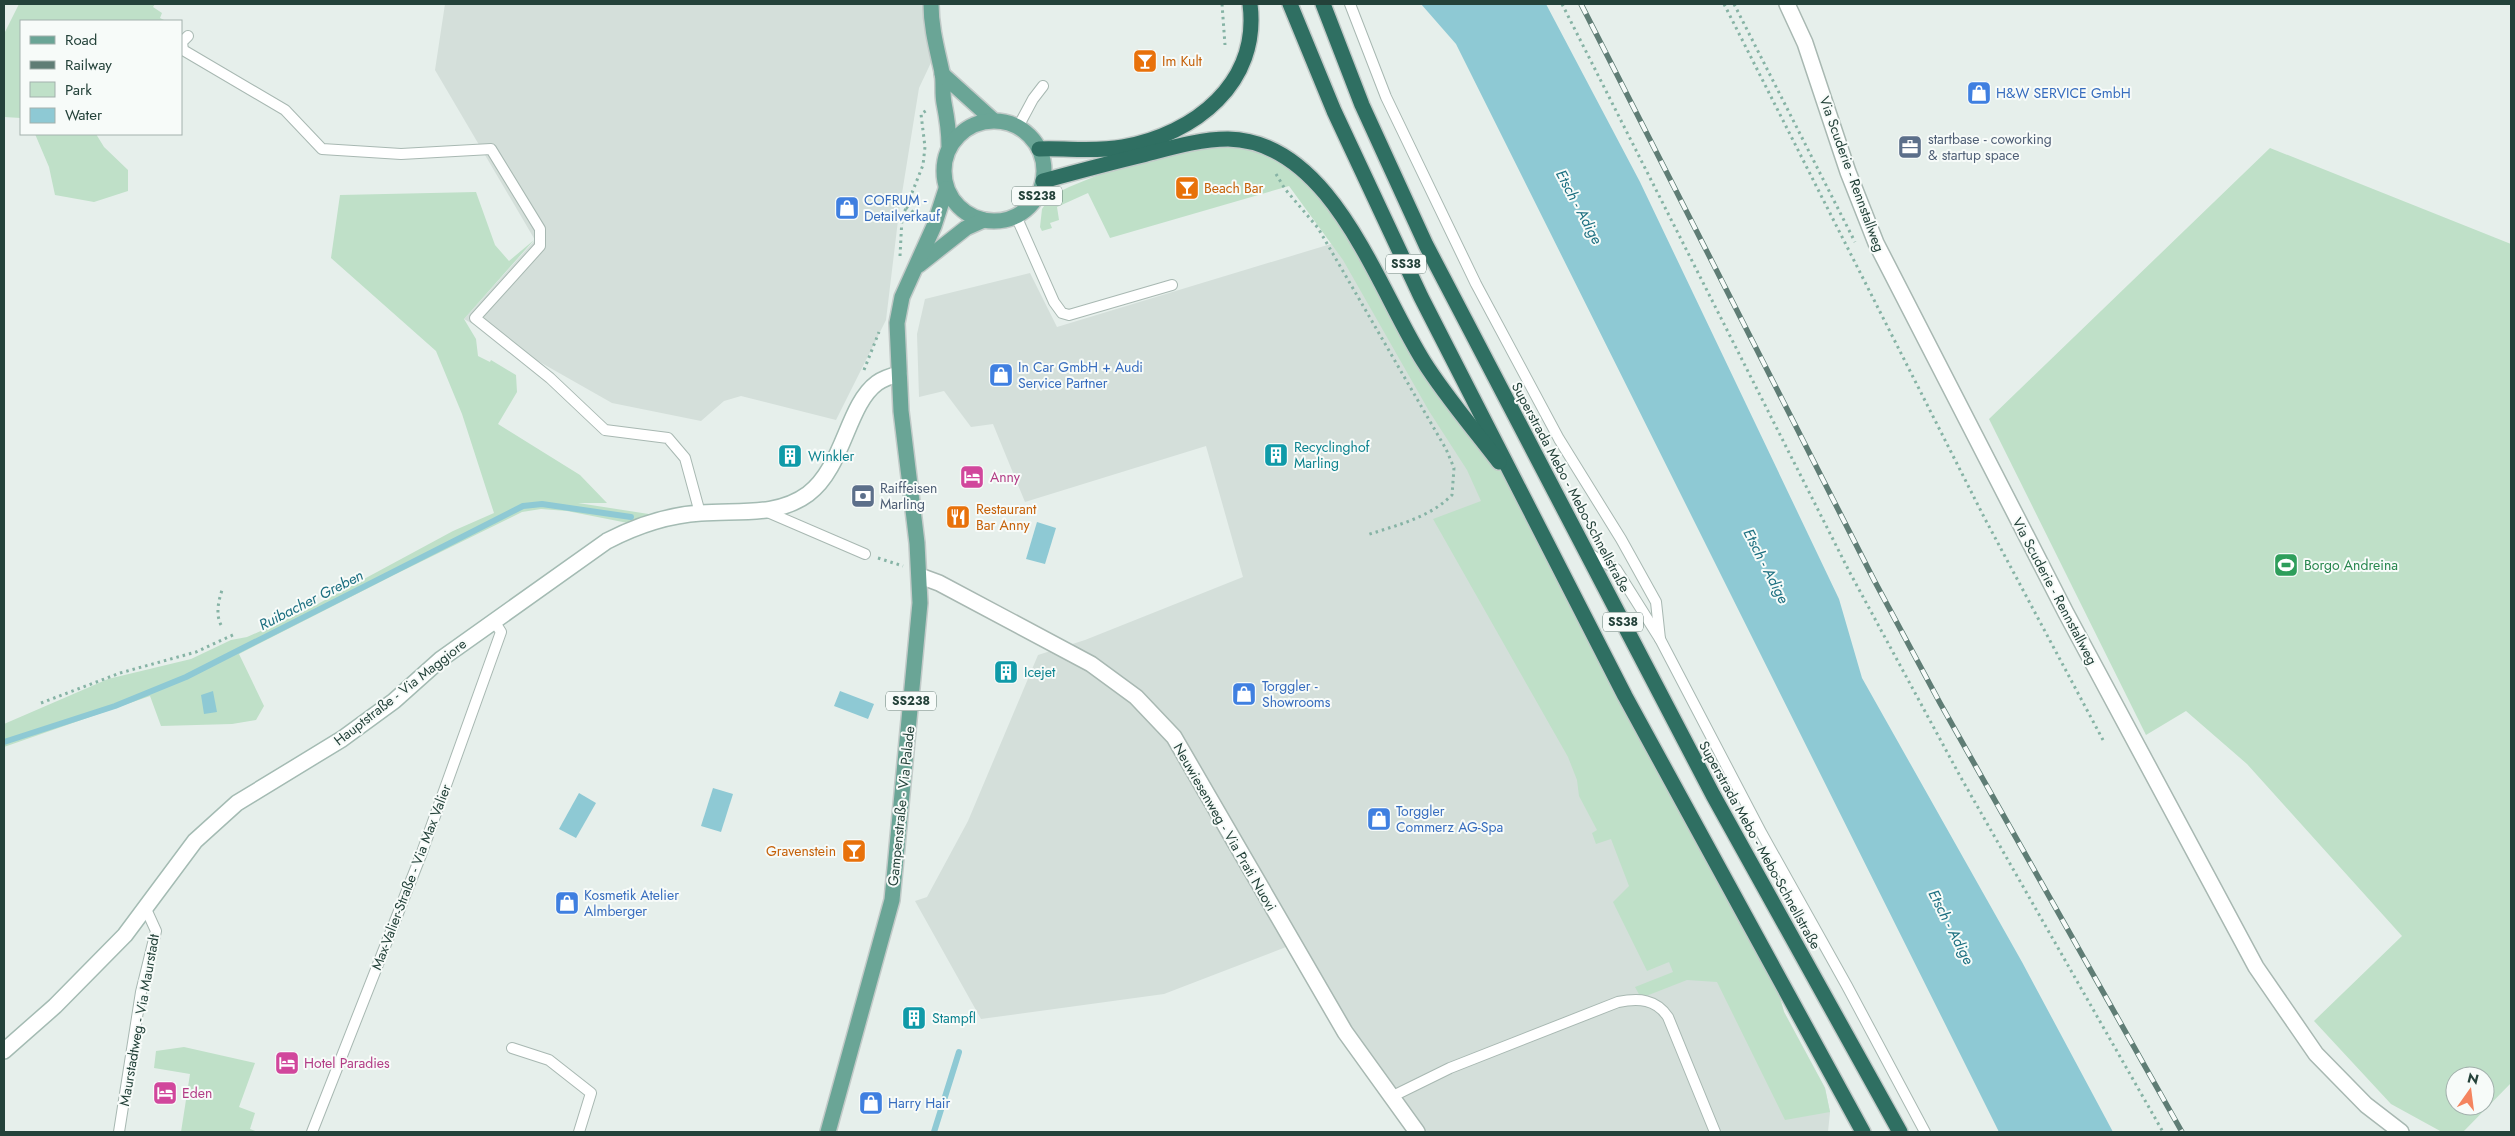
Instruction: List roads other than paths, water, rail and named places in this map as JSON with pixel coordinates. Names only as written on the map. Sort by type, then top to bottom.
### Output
[{"type":"highway","points":[[1040,149],[1089,151],[1122,147],[1158,138],[1179,129],[1200,116],[1232,84],[1243,65],[1249,46],[1252,25],[1250,4]]},
{"type":"highway","name":"SS38","points":[[1290,4],[1300,32],[1338,119],[1421,298],[1625,696],[1863,1132]]},
{"type":"highway","name":"Superstrada Mebo - Mebo-Schnellstraße","points":[[1323,4],[1362,104],[1426,245],[1713,795],[1900,1132]]},
{"type":"highway","points":[[1043,180],[1178,146],[1228,139],[1271,148],[1288,158],[1305,170],[1333,201],[1424,362],[1446,394],[1522,492]]},
{"type":"main road","name":"SS238","points":[[932,4],[931,22],[942,74],[944,103],[949,120],[949,146],[943,167],[946,190]]},
{"type":"main road","points":[[942,74],[993,120]]},
{"type":"main road","points":[[949,146],[968,127],[993,120],[1010,123],[1018,127],[1032,138],[1040,149]]},
{"type":"main road","name":"SS238","points":[[984,220],[1004,220],[1016,216],[1029,207],[1038,195],[1043,180],[1044,165],[1040,149]]},
{"type":"main road","points":[[946,190],[962,209],[984,220]]},
{"type":"main road","name":"Gampenstraße - Via Palade","points":[[828,1132],[892,900],[918,628],[920,576],[898,374],[897,323],[902,297],[918,266],[943,205],[946,190]]},
{"type":"main road","name":"Gampenstraße - Via Palade","points":[[918,266],[966,228],[984,220]]},
{"type":"street","name":"Via Scuderie - Rennstallweg","points":[[1787,4],[1806,43],[1848,172],[1876,243],[2066,613],[2256,967],[2316,1054],[2366,1105],[2401,1132]]},
{"type":"street","name":"Hauptstraße - Via Maggiore","points":[[4,1051],[55,1006],[107,954],[146,908],[195,841],[237,803],[342,739],[394,701],[440,659],[607,541],[638,525],[668,517],[700,512],[765,511],[788,507],[808,494],[826,478],[865,398],[875,384],[885,378],[898,374]]},
{"type":"street","name":"Neuwiesenweg - Via Prati Nuovi","points":[[920,576],[939,583],[1091,664],[1136,697],[1174,737],[1345,1032],[1417,1132]]},
{"type":"lane","points":[[1350,4],[1386,97],[1476,284],[1559,439],[1621,539],[1656,602],[1660,639]]},
{"type":"lane","points":[[188,36],[182,42],[183,50],[285,110],[322,149],[401,154],[491,149],[540,229],[540,246],[475,318],[550,378],[605,430],[668,438],[685,458],[700,512]]},
{"type":"lane","points":[[1018,127],[1043,86]]},
{"type":"lane","points":[[1016,216],[1054,302],[1062,314],[1070,315],[1172,285]]},
{"type":"lane","points":[[765,511],[865,554]]},
{"type":"lane","points":[[1587,553],[1616,569],[1660,639],[1762,834],[1847,986],[1925,1132]]},
{"type":"lane","name":"Max-Valier-Straße - Via Max Valier","points":[[312,1132],[421,855],[501,632],[494,621]]},
{"type":"lane","name":"Maurstadtweg - Via Maurstadt","points":[[119,1132],[141,992],[156,930],[146,908]]},
{"type":"lane","points":[[1391,1097],[1450,1068],[1618,1002],[1642,1000],[1654,1003],[1662,1009],[1668,1018],[1714,1132]]},
{"type":"lane","points":[[512,1048],[549,1060],[591,1093],[579,1132]]},
{"type":"water","name":"Etsch - Adige","points":[[1421,4],[1546,4],[1640,182],[1839,599],[1862,678],[2022,962],[2113,1132],[1999,1132],[1456,44]]},
{"type":"water","points":[[1037,522],[1056,528],[1045,564],[1026,559]]},
{"type":"water","points":[[213,691],[217,712],[204,714],[201,695]]},
{"type":"water","points":[[840,691],[874,704],[868,719],[834,706]]},
{"type":"water","points":[[713,788],[733,794],[721,832],[701,826]]},
{"type":"water","points":[[579,793],[596,803],[576,838],[559,829]]},
{"type":"waterway","name":"Ruibacher Greben","points":[[4,742],[115,706],[186,677],[523,506],[542,504],[631,517]]},
{"type":"waterway","points":[[934,1132],[959,1052]]},
{"type":"railway","points":[[1581,4],[1874,580],[1940,703],[2182,1132]]},
{"type":"place","name":"Im Kult","points":[[1145,61]]},
{"type":"place","name":"H&W SERVICE GmbH","points":[[1979,93]]},
{"type":"place","name":"startbase - coworking & startup space","points":[[1910,147]]},
{"type":"place","name":"Beach Bar","points":[[1187,188]]},
{"type":"place","name":"COFRUM - Detailverkauf","points":[[847,208]]},
{"type":"place","name":"In Car GmbH + Audi Service Partner","points":[[1001,375]]},
{"type":"place","name":"Recyclinghof Marling","points":[[1276,455]]},
{"type":"place","name":"Winkler","points":[[790,456]]},
{"type":"place","name":"Anny","points":[[972,477]]},
{"type":"place","name":"Raiffeisen Marling","points":[[863,496]]},
{"type":"place","name":"Restaurant Bar Anny","points":[[958,517]]},
{"type":"place","name":"Borgo Andreina","points":[[2286,565]]},
{"type":"place","name":"Icejet","points":[[1006,672]]},
{"type":"place","name":"Torggler - Showrooms","points":[[1244,694]]},
{"type":"place","name":"Torggler Commerz AG-Spa","points":[[1379,819]]},
{"type":"place","name":"Gravenstein","points":[[854,851]]},
{"type":"place","name":"Kosmetik Atelier Almberger","points":[[567,903]]},
{"type":"place","name":"Stampfl","points":[[914,1018]]},
{"type":"place","name":"Hotel Paradies","points":[[287,1063]]},
{"type":"place","name":"Eden","points":[[165,1093]]},
{"type":"place","name":"Harry Hair","points":[[871,1103]]}]
